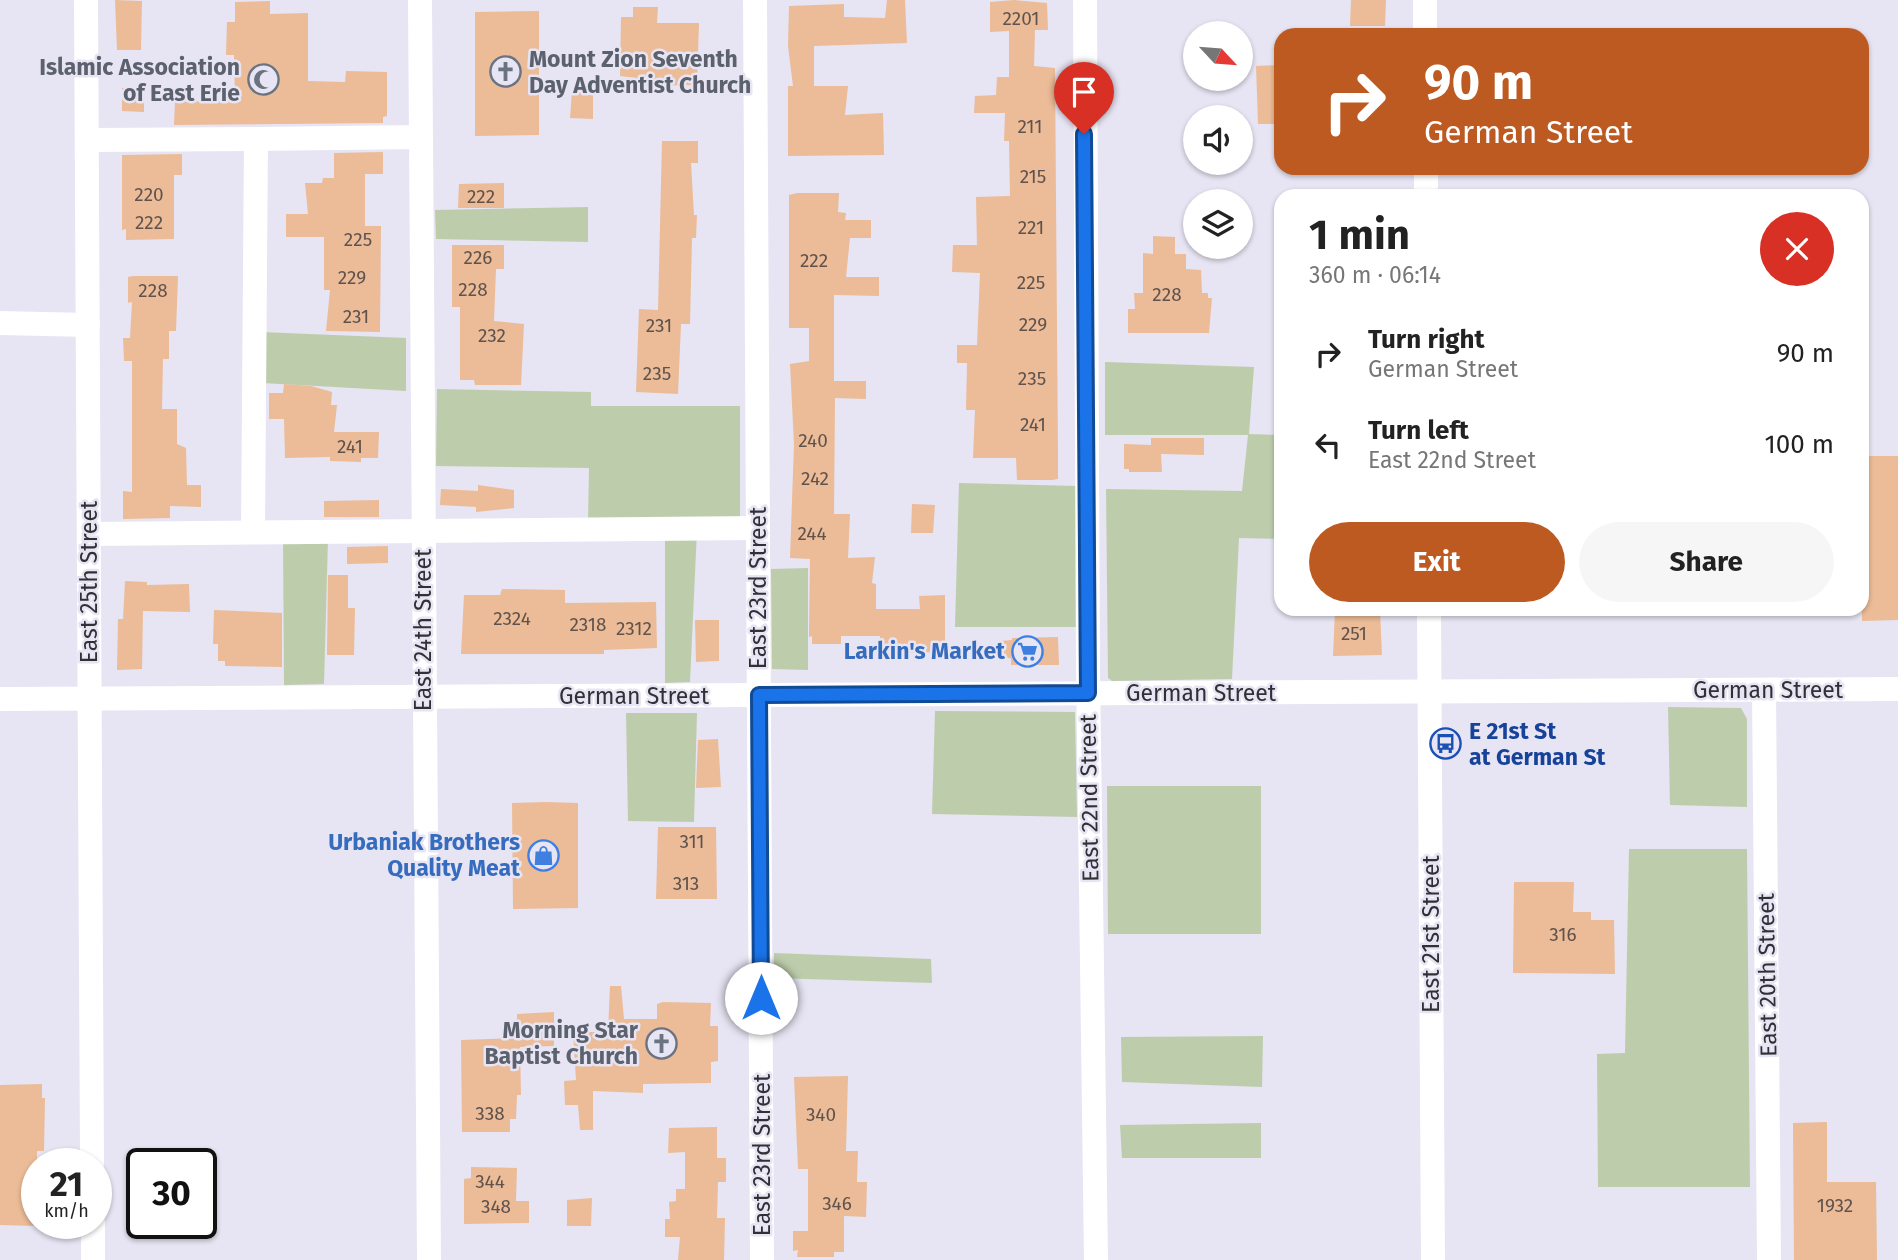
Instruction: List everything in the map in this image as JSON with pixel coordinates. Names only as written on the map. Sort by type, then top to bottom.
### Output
[{"type":"street","name":"East 25th Street","points":[[86,0],[92,1148]]},
{"type":"street","name":"East 24th Street","points":[[420,0],[429,1260]]},
{"type":"street","name":"East 23rd Street","points":[[755,0],[762,1260]]},
{"type":"street","name":"East 22nd Street","points":[[1085,0],[1088,693],[1096,1260]]},
{"type":"street","points":[[1425,0],[1425,28]]},
{"type":"street","points":[[87,140],[421,137]]},
{"type":"street","points":[[253,532],[256,138]]},
{"type":"street","points":[[0,323],[88,324]]},
{"type":"street","points":[[89,534],[758,528]]},
{"type":"street","name":"East 21st Street","points":[[1429,616],[1433,1260]]},
{"type":"street","name":"German Street","points":[[0,699],[1898,689]]},
{"type":"street","name":"East 20th Street","points":[[1764,690],[1769,1260]]},
{"type":"street","points":[[93,1239],[93,1260]]},
{"type":"green space","points":[[588,207],[588,242],[436,239],[435,210]]},
{"type":"green space","points":[[261,332],[406,338],[406,391],[262,383]]},
{"type":"green space","points":[[1105,362],[1254,367],[1249,434],[1274,435],[1274,539],[1239,538],[1232,679],[1112,681],[1108,678],[1106,489],[1242,491],[1248,435],[1105,435]]},
{"type":"green space","points":[[437,389],[591,392],[591,406],[740,406],[740,523],[588,522],[589,468],[436,466]]},
{"type":"green space","points":[[959,483],[1077,486],[1077,627],[955,627]]},
{"type":"green space","points":[[665,530],[697,530],[690,682],[665,683]]},
{"type":"green space","points":[[328,539],[324,684],[284,685],[283,540]]},
{"type":"green space","points":[[808,568],[808,670],[772,669],[771,569]]},
{"type":"green space","points":[[1668,707],[1741,708],[1747,719],[1747,807],[1670,805]]},
{"type":"green space","points":[[935,711],[1075,712],[1077,817],[932,814]]},
{"type":"green space","points":[[626,713],[697,713],[694,822],[628,821]]},
{"type":"green space","points":[[1107,786],[1261,786],[1261,934],[1108,934]]},
{"type":"green space","points":[[1629,849],[1747,849],[1750,1187],[1598,1187],[1597,1054],[1625,1053]]},
{"type":"green space","points":[[774,953],[931,959],[932,983],[774,978]]},
{"type":"green space","points":[[1263,1036],[1262,1087],[1122,1082],[1121,1037]]},
{"type":"green space","points":[[1261,1123],[1261,1158],[1122,1158],[1120,1125]]},
{"type":"building","points":[[115,0],[142,1],[141,50],[117,50]]},
{"type":"building","points":[[887,0],[905,0],[907,43],[814,46],[814,86],[848,86],[845,115],[883,113],[884,155],[788,156],[788,86],[793,86],[788,46],[789,6],[844,4],[844,17],[885,18]]},
{"type":"building","points":[[1014,0],[1047,3],[1048,30],[1035,30],[1034,66],[1055,68],[1058,479],[1052,480],[1017,480],[1016,458],[973,458],[975,410],[966,410],[967,363],[957,363],[957,345],[977,345],[980,273],[952,272],[953,245],[977,245],[976,197],[1010,196],[1009,141],[1004,141],[1005,113],[974,113],[975,96],[996,95],[997,77],[1009,77],[1009,31],[990,32],[990,2]]},
{"type":"building","points":[[1351,0],[1386,0],[1385,26],[1350,26]]},
{"type":"building","points":[[270,1],[270,14],[308,13],[308,81],[345,82],[346,71],[387,72],[387,116],[383,117],[383,123],[174,125],[175,101],[235,102],[234,55],[226,55],[227,22],[235,22],[235,2]]},
{"type":"building","points":[[633,7],[658,7],[657,23],[699,23],[697,85],[635,86],[636,78],[620,76],[621,17],[633,17]]},
{"type":"building","points":[[539,11],[539,135],[475,136],[475,12]]},
{"type":"building","points":[[1274,65],[1274,124],[1258,124],[1256,66]]},
{"type":"building","points":[[122,88],[144,88],[144,112],[122,111]]},
{"type":"building","points":[[572,91],[593,92],[593,119],[570,118]]},
{"type":"building","points":[[662,141],[698,141],[698,163],[691,163],[694,215],[697,215],[696,238],[692,238],[690,324],[681,324],[678,394],[636,392],[639,309],[658,310]]},
{"type":"building","points":[[383,152],[383,174],[365,174],[365,226],[381,226],[380,332],[326,331],[330,290],[324,290],[324,237],[286,237],[286,214],[308,214],[305,183],[322,183],[323,178],[334,178],[334,153]]},
{"type":"building","points":[[182,154],[182,175],[174,175],[174,239],[126,240],[126,229],[122,230],[122,155]]},
{"type":"building","points":[[504,183],[504,208],[458,208],[459,184]]},
{"type":"building","points":[[839,193],[838,212],[846,213],[845,220],[871,220],[871,238],[850,238],[846,277],[879,277],[879,296],[834,295],[834,381],[866,381],[866,399],[835,398],[834,514],[850,514],[848,558],[875,557],[872,583],[876,584],[876,609],[920,609],[919,596],[945,595],[945,652],[881,653],[880,636],[841,636],[841,644],[812,644],[812,636],[809,637],[810,559],[790,558],[794,444],[790,364],[809,361],[809,328],[789,328],[789,195]]},
{"type":"building","points":[[1153,236],[1175,237],[1175,254],[1183,254],[1186,269],[1201,270],[1202,293],[1208,293],[1208,298],[1212,298],[1209,333],[1128,333],[1128,309],[1135,309],[1134,293],[1143,293],[1143,253],[1153,254]]},
{"type":"building","points":[[452,245],[504,245],[504,269],[496,269],[494,321],[524,324],[521,385],[475,385],[474,380],[460,380],[460,307],[452,307]]},
{"type":"building","points":[[178,276],[176,331],[169,331],[169,359],[163,359],[162,409],[177,409],[177,444],[186,448],[187,485],[201,485],[201,507],[170,506],[170,518],[123,519],[123,491],[132,492],[132,361],[124,361],[123,338],[130,338],[132,302],[128,303],[128,277]]},
{"type":"building","points":[[284,384],[311,386],[332,392],[331,405],[337,405],[334,432],[379,432],[378,458],[361,458],[361,462],[330,461],[330,457],[285,458],[284,419],[269,419],[269,393],[283,393]]},
{"type":"building","points":[[1151,438],[1204,438],[1204,455],[1161,454],[1162,472],[1129,472],[1129,469],[1124,469],[1124,444],[1151,445]]},
{"type":"building","points":[[1869,456],[1898,456],[1898,620],[1862,621],[1862,616],[1869,616]]},
{"type":"building","points":[[478,485],[514,490],[514,508],[476,512],[476,507],[440,505],[441,489],[478,491]]},
{"type":"building","points":[[379,500],[379,517],[324,517],[324,501]]},
{"type":"building","points":[[912,504],[935,505],[933,533],[911,533]]},
{"type":"building","points":[[388,546],[388,563],[347,564],[347,547]]},
{"type":"building","points":[[328,575],[348,575],[348,608],[355,608],[354,655],[327,655]]},
{"type":"building","points":[[125,581],[147,582],[147,585],[189,584],[190,612],[143,611],[142,669],[117,670],[118,619],[123,619]]},
{"type":"building","points":[[502,589],[565,590],[565,603],[656,602],[657,648],[604,650],[604,654],[461,654],[464,595],[500,595]]},
{"type":"building","points":[[214,610],[282,613],[282,667],[225,666],[225,661],[218,661],[218,644],[213,644]]},
{"type":"building","points":[[1335,616],[1380,616],[1382,655],[1333,656]]},
{"type":"building","points":[[695,620],[719,620],[719,661],[696,662]]},
{"type":"building","points":[[1058,637],[1059,665],[1011,665],[1011,658],[998,659],[999,641],[1012,638]]},
{"type":"building","points":[[718,739],[721,787],[696,788],[698,740]]},
{"type":"building","points":[[512,803],[578,803],[578,908],[513,909]]},
{"type":"building","points":[[658,827],[716,827],[717,899],[656,899]]},
{"type":"building","points":[[1514,882],[1574,882],[1573,912],[1591,912],[1591,920],[1614,920],[1615,974],[1513,973]]},
{"type":"building","points":[[610,986],[621,986],[624,1019],[657,1019],[657,1004],[663,1002],[711,1003],[710,1026],[718,1026],[718,1061],[711,1062],[711,1083],[643,1084],[643,1093],[593,1091],[593,1130],[580,1130],[578,1105],[565,1105],[564,1081],[576,1080],[573,1032],[608,1032]]},
{"type":"building","points":[[554,1012],[554,1046],[520,1047],[521,1095],[517,1095],[516,1119],[510,1119],[510,1132],[462,1132],[461,1040],[517,1038],[517,1014]]},
{"type":"building","points":[[848,1076],[846,1151],[858,1151],[857,1182],[867,1182],[866,1217],[844,1216],[844,1252],[834,1252],[834,1257],[797,1257],[798,1250],[793,1251],[793,1231],[808,1231],[808,1169],[798,1169],[794,1077]]},
{"type":"building","points":[[42,1084],[42,1098],[45,1098],[44,1148],[21,1148],[21,1226],[0,1225],[0,1085]]},
{"type":"building","points":[[1827,1122],[1827,1182],[1876,1182],[1877,1260],[1794,1260],[1793,1123]]},
{"type":"building","points":[[717,1127],[717,1158],[726,1158],[726,1182],[718,1182],[717,1218],[725,1218],[724,1260],[678,1260],[680,1237],[665,1237],[665,1219],[670,1219],[669,1202],[676,1201],[676,1189],[685,1189],[685,1152],[668,1153],[669,1128]]},
{"type":"building","points":[[471,1167],[517,1168],[516,1201],[529,1201],[529,1223],[464,1224],[464,1179],[471,1178]]},
{"type":"building","points":[[592,1198],[591,1226],[567,1226],[567,1200]]},
{"type":"place","name":"Mount Zion Seventh Day Adventist Church","points":[[506,72]]},
{"type":"place","name":"Islamic Association of East Erie","points":[[263,80]]},
{"type":"place","name":"Larkin's Market","points":[[1028,651]]},
{"type":"place","name":"E 21st St at German St","points":[[1446,744]]},
{"type":"place","name":"Urbaniak Brothers Quality Meat","points":[[543,855]]},
{"type":"place","name":"Morning Star Baptist Church","points":[[661,1043]]},
{"type":"route","points":[[761,998],[759,695],[1088,693],[1084,134]]}]
